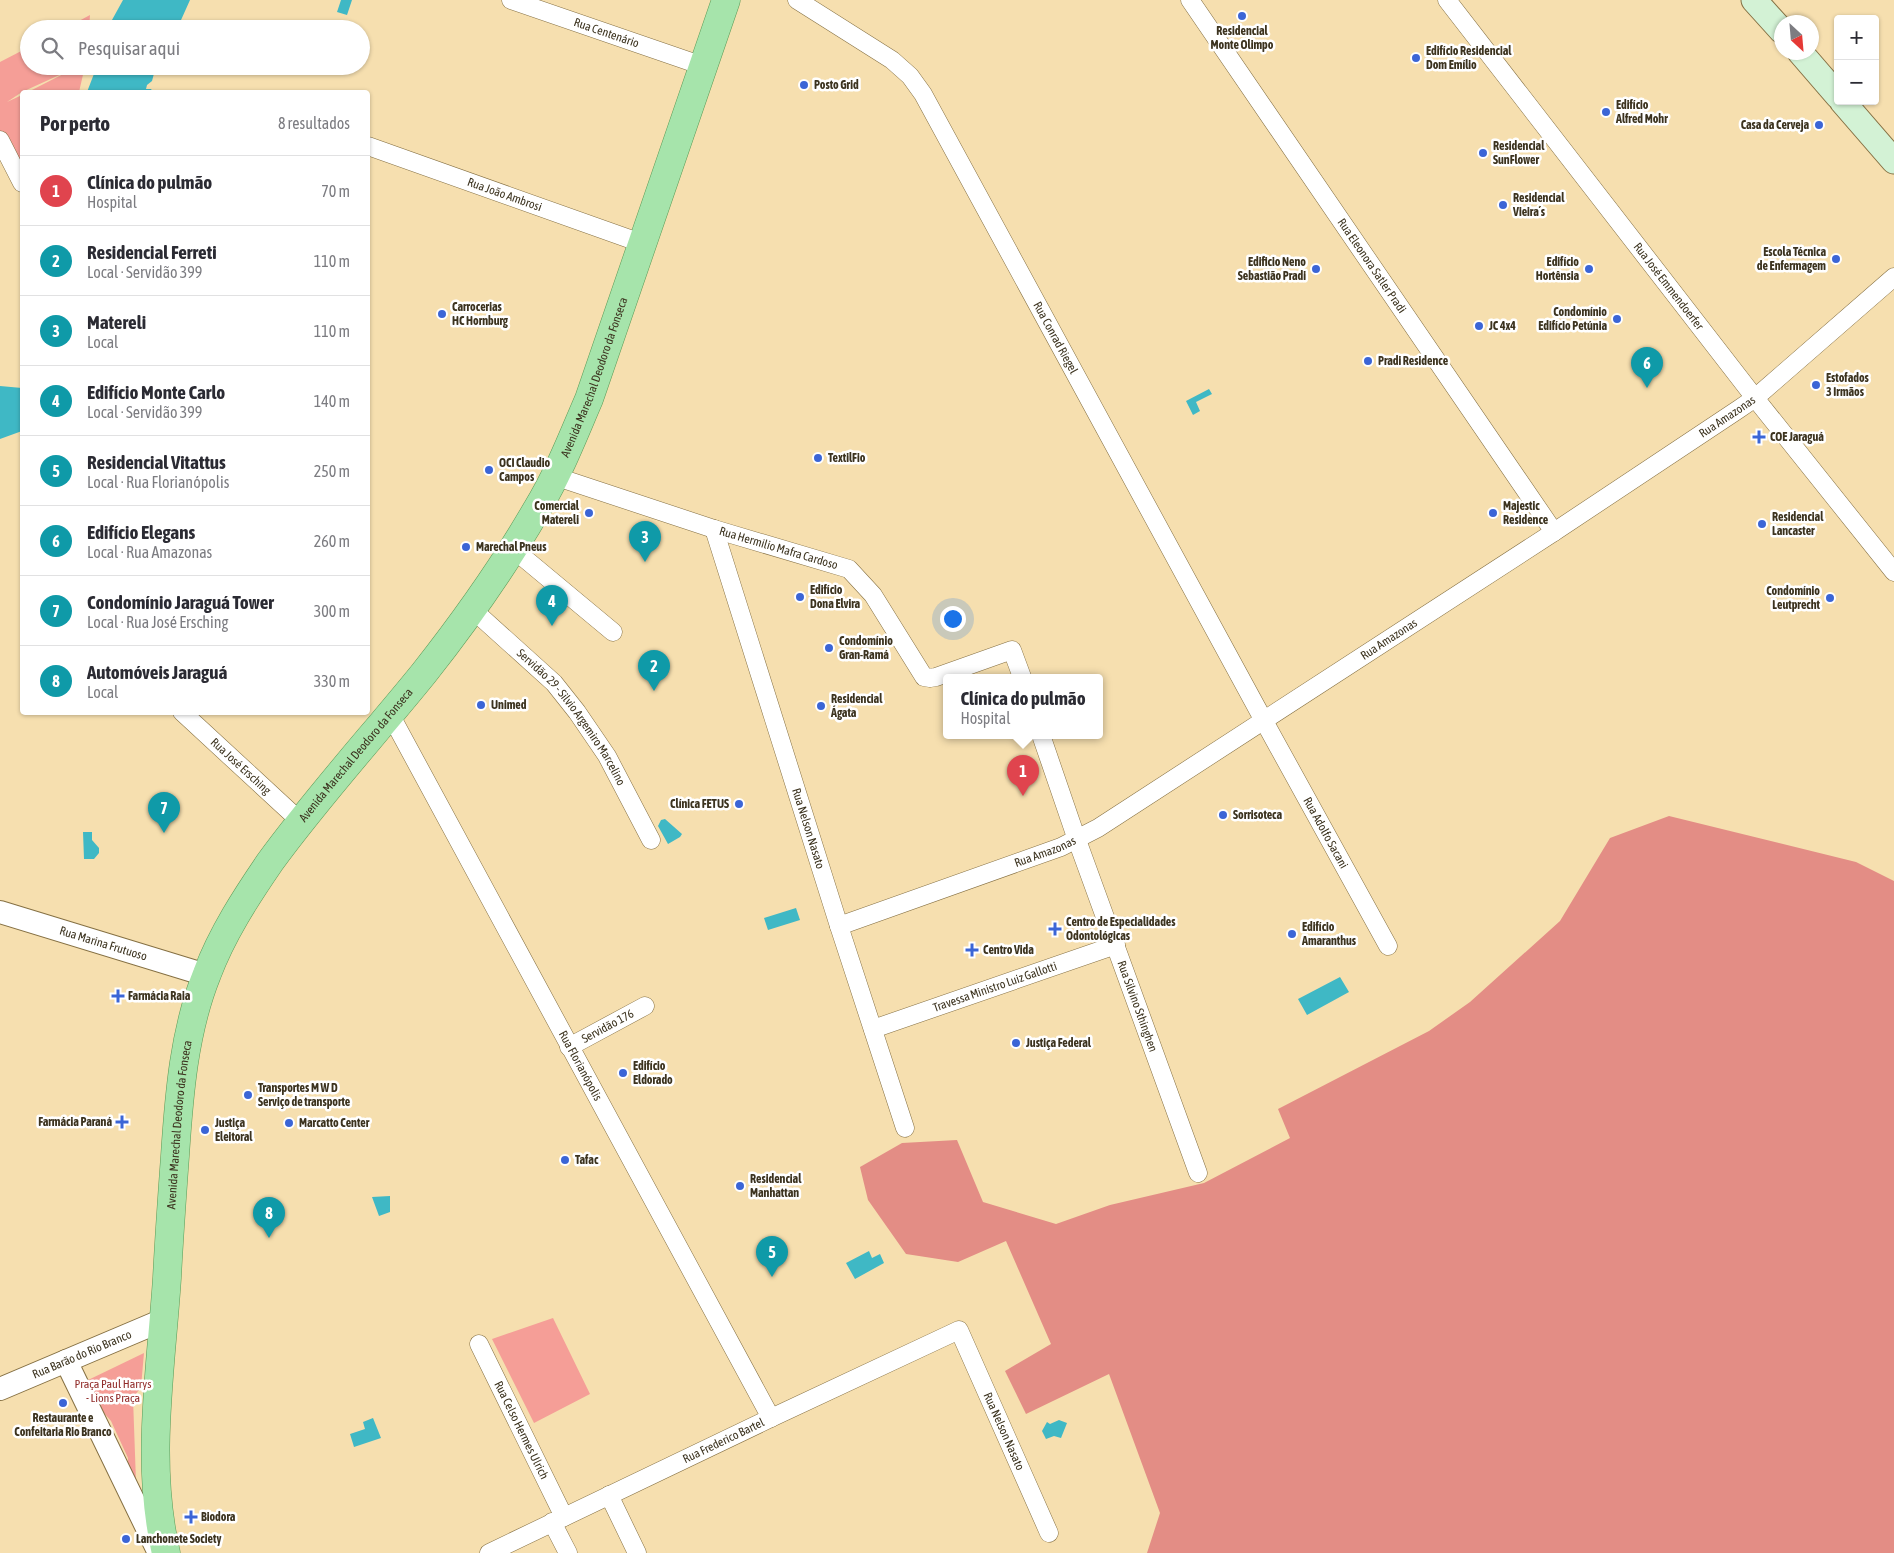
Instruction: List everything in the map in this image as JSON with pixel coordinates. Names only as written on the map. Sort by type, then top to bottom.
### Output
[{"type":"main road","name":"Avenida Marechal Deodoro da Fonseca","points":[[166,1553],[159,1523],[156,1462],[163,1320],[178,1102],[194,1014],[206,975],[222,939],[250,892],[300,821],[390,714],[472,609],[538,508],[589,399],[726,0]]},
{"type":"main road","points":[[1754,0],[1774,22]]},
{"type":"main road","points":[[1807,60],[1834,91]]},
{"type":"main road","points":[[1845,105],[1894,162]]},
{"type":"street","name":"Rua Centenário","points":[[511,0],[703,66]]},
{"type":"street","name":"Rua Conrad Riegel","points":[[798,0],[892,60],[910,76],[923,94],[1264,721]]},
{"type":"street","name":"Rua Eleonora Satler Pradi","points":[[1190,0],[1554,532]]},
{"type":"street","name":"Rua José Emmendoerfer","points":[[1447,0],[1755,398],[1894,572]]},
{"type":"street","points":[[0,140],[20,179]]},
{"type":"street","name":"Rua João Ambrosi","points":[[370,147],[641,243]]},
{"type":"street","name":"Rua Amazonas","points":[[839,926],[1052,851],[1077,840],[1554,532],[1755,398],[1894,277]]},
{"type":"street","name":"Rua Hermilio Mafra Cardoso","points":[[554,476],[714,529],[849,569],[873,595],[924,677],[936,678],[943,675]]},
{"type":"street","name":"Rua Nelson Nasato","points":[[714,529],[839,926],[905,1128]]},
{"type":"street","points":[[512,548],[612,632]]},
{"type":"street","name":"Servidão 29 - Silvio Argemiro Marcelino","points":[[472,609],[554,683],[577,712],[607,756],[651,840]]},
{"type":"street","name":"Rua Hermilio Mafra Cardoso","points":[[947,674],[1012,650],[1021,674]]},
{"type":"street","name":"Rua Florianópolis","points":[[390,714],[771,1418]]},
{"type":"street","name":"Rua José Ersching","points":[[185,715],[300,821]]},
{"type":"street","name":"Rua Adolfo Sacani","points":[[1264,721],[1388,946]]},
{"type":"street","points":[[1042,739],[1077,840]]},
{"type":"street","name":"Rua Silvino Sthinghen","points":[[1077,840],[1198,1173]]},
{"type":"street","name":"Rua Marina Frutuoso","points":[[0,912],[206,975]]},
{"type":"street","name":"Travessa Ministro Luiz Gallotti","points":[[873,1029],[1116,945]]},
{"type":"street","name":"Servidão 176","points":[[569,1047],[645,1006]]},
{"type":"street","name":"Rua Barão do Rio Branco","points":[[0,1389],[163,1320]]},
{"type":"street","name":"Rua Nelson Nasato","points":[[959,1330],[1049,1533]]},
{"type":"street","name":"Rua Frederico Bartel","points":[[489,1553],[959,1330]]},
{"type":"street","name":"Rua Celso Hermes Ulrich","points":[[479,1344],[558,1520],[568,1553]]},
{"type":"street","points":[[66,1361],[159,1553]]},
{"type":"street","points":[[609,1495],[637,1553]]},
{"type":"green space","points":[[90,15],[90,20],[81,20]]},
{"type":"green space","points":[[20,52],[20,75],[59,75],[26,90],[20,90],[20,93],[7,102],[20,96],[20,186],[0,143],[0,62]]},
{"type":"green space","points":[[61,75],[83,75],[79,90],[32,90]]},
{"type":"green space","points":[[553,1318],[590,1394],[534,1423],[492,1339]]},
{"type":"green space","name":"Praça Paul Harrys - Lions Praça","points":[[144,1353],[141,1387],[133,1398],[136,1482],[127,1472],[128,1458],[111,1421],[96,1404],[86,1381]]},
{"type":"shaded area","points":[[1669,816],[1856,862],[1894,881],[1894,1553],[1147,1553],[1160,1513],[1109,1374],[1026,1414],[1005,1371],[1051,1344],[1006,1241],[958,1262],[906,1254],[868,1200],[860,1167],[902,1143],[957,1140],[983,1202],[1056,1224],[1110,1205],[1204,1183],[1290,1138],[1278,1109],[1429,1031],[1470,1002],[1560,921],[1610,838]]},
{"type":"water","points":[[123,0],[190,0],[181,20],[112,20]]},
{"type":"water","points":[[341,0],[352,0],[347,15],[337,12]]},
{"type":"water","points":[[94,75],[154,75],[146,89],[152,90],[88,90]]},
{"type":"water","points":[[0,386],[20,388],[20,432],[0,439]]},
{"type":"water","points":[[1209,389],[1212,394],[1196,402],[1200,411],[1193,415],[1186,401]]},
{"type":"water","points":[[665,819],[682,834],[668,844],[658,826],[661,820]]},
{"type":"water","points":[[83,832],[92,832],[92,840],[99,848],[99,853],[94,859],[84,859]]},
{"type":"water","points":[[796,908],[800,920],[768,930],[764,918]]},
{"type":"water","points":[[1340,977],[1349,992],[1307,1015],[1298,999]]},
{"type":"water","points":[[390,1196],[390,1212],[379,1216],[372,1197]]},
{"type":"water","points":[[869,1251],[872,1258],[880,1254],[884,1263],[855,1279],[846,1263]]},
{"type":"water","points":[[373,1418],[381,1438],[354,1447],[350,1434],[365,1429],[363,1422]]},
{"type":"water","points":[[1059,1420],[1067,1423],[1061,1438],[1054,1436],[1046,1439],[1042,1431],[1047,1422],[1050,1424]]},
{"type":"place","name":"Residencial Monte Olimpo","points":[[1242,16]]},
{"type":"place","name":"Edifício Residencial Dom Emílio","points":[[1416,58]]},
{"type":"place","name":"Posto Grid","points":[[804,85]]},
{"type":"place","name":"Edifício Alfred Mohr","points":[[1606,112]]},
{"type":"place","name":"Casa da Cerveja","points":[[1819,125]]},
{"type":"place","name":"Residencial SunFlower","points":[[1483,153]]},
{"type":"place","name":"Residencial Vieira´s","points":[[1503,205]]},
{"type":"place","name":"Escola Técnica de Enfermagem","points":[[1836,259]]},
{"type":"place","name":"Edificio Neno Sebastião Pradi","points":[[1316,269]]},
{"type":"place","name":"Edifício Hortênsia","points":[[1589,269]]},
{"type":"place","name":"Carrocerias HC Hornburg","points":[[442,314]]},
{"type":"place","name":"Condomínio Edifício Petúnia","points":[[1617,319]]},
{"type":"place","name":"JC 4x4","points":[[1479,326]]},
{"type":"place","name":"Pradi Residence","points":[[1368,361]]},
{"type":"place","name":"Estofados 3 Irmãos","points":[[1816,385]]},
{"type":"place","name":"Edifício Elegans","points":[[1647,388]]},
{"type":"place","name":"COE Jaraguá","points":[[1759,437]]},
{"type":"place","name":"TextilFio","points":[[818,458]]},
{"type":"place","name":"OCI Claudio Campos","points":[[489,470]]},
{"type":"place","name":"Comercial Matereli","points":[[589,513]]},
{"type":"place","name":"Majestic Residence","points":[[1493,513]]},
{"type":"place","name":"Residencial Lancaster","points":[[1762,524]]},
{"type":"place","name":"Marechal Pneus","points":[[466,547]]},
{"type":"place","name":"Matereli","points":[[645,562]]},
{"type":"place","name":"Edifício Dona Elvira","points":[[800,597]]},
{"type":"place","name":"Condomínio Leutprecht","points":[[1830,598]]},
{"type":"place","name":"Edifício Monte Carlo","points":[[552,626]]},
{"type":"place","name":"Condomínio Gran-Ramá","points":[[829,648]]},
{"type":"place","name":"Residencial Ferreti","points":[[654,691]]},
{"type":"place","name":"Unimed","points":[[481,705]]},
{"type":"place","name":"Residencial Ágata","points":[[821,706]]},
{"type":"place","name":"Clínica do pulmão","points":[[1023,796]]},
{"type":"place","name":"Clínica FETUS","points":[[739,804]]},
{"type":"place","name":"Sorrisoteca","points":[[1223,815]]},
{"type":"place","name":"Condomínio Jaraguá Tower","points":[[164,833]]},
{"type":"place","name":"Centro de Especialidades Odontológicas","points":[[1055,929]]},
{"type":"place","name":"Edifício Amaranthus","points":[[1292,934]]},
{"type":"place","name":"Centro Vida","points":[[972,950]]},
{"type":"place","name":"Farmácia Raia","points":[[118,996]]},
{"type":"place","name":"Justiça Federal","points":[[1016,1043]]},
{"type":"place","name":"Edifício Eldorado","points":[[623,1073]]},
{"type":"place","name":"Transportes M W D Serviço de transporte","points":[[248,1095]]},
{"type":"place","name":"Farmácia Paraná","points":[[122,1122]]},
{"type":"place","name":"Marcatto Center","points":[[289,1123]]},
{"type":"place","name":"Justiça Eleitoral","points":[[205,1130]]},
{"type":"place","name":"Tafac","points":[[565,1160]]},
{"type":"place","name":"Residencial Manhattan","points":[[740,1186]]},
{"type":"place","name":"Automóveis Jaraguá","points":[[269,1238]]},
{"type":"place","name":"Residencial Vitattus","points":[[772,1277]]},
{"type":"place","name":"Restaurante e Confeitaria Rio Branco","points":[[63,1403]]},
{"type":"place","name":"Biodora","points":[[191,1517]]},
{"type":"place","name":"Lanchonete Society","points":[[126,1539]]}]
